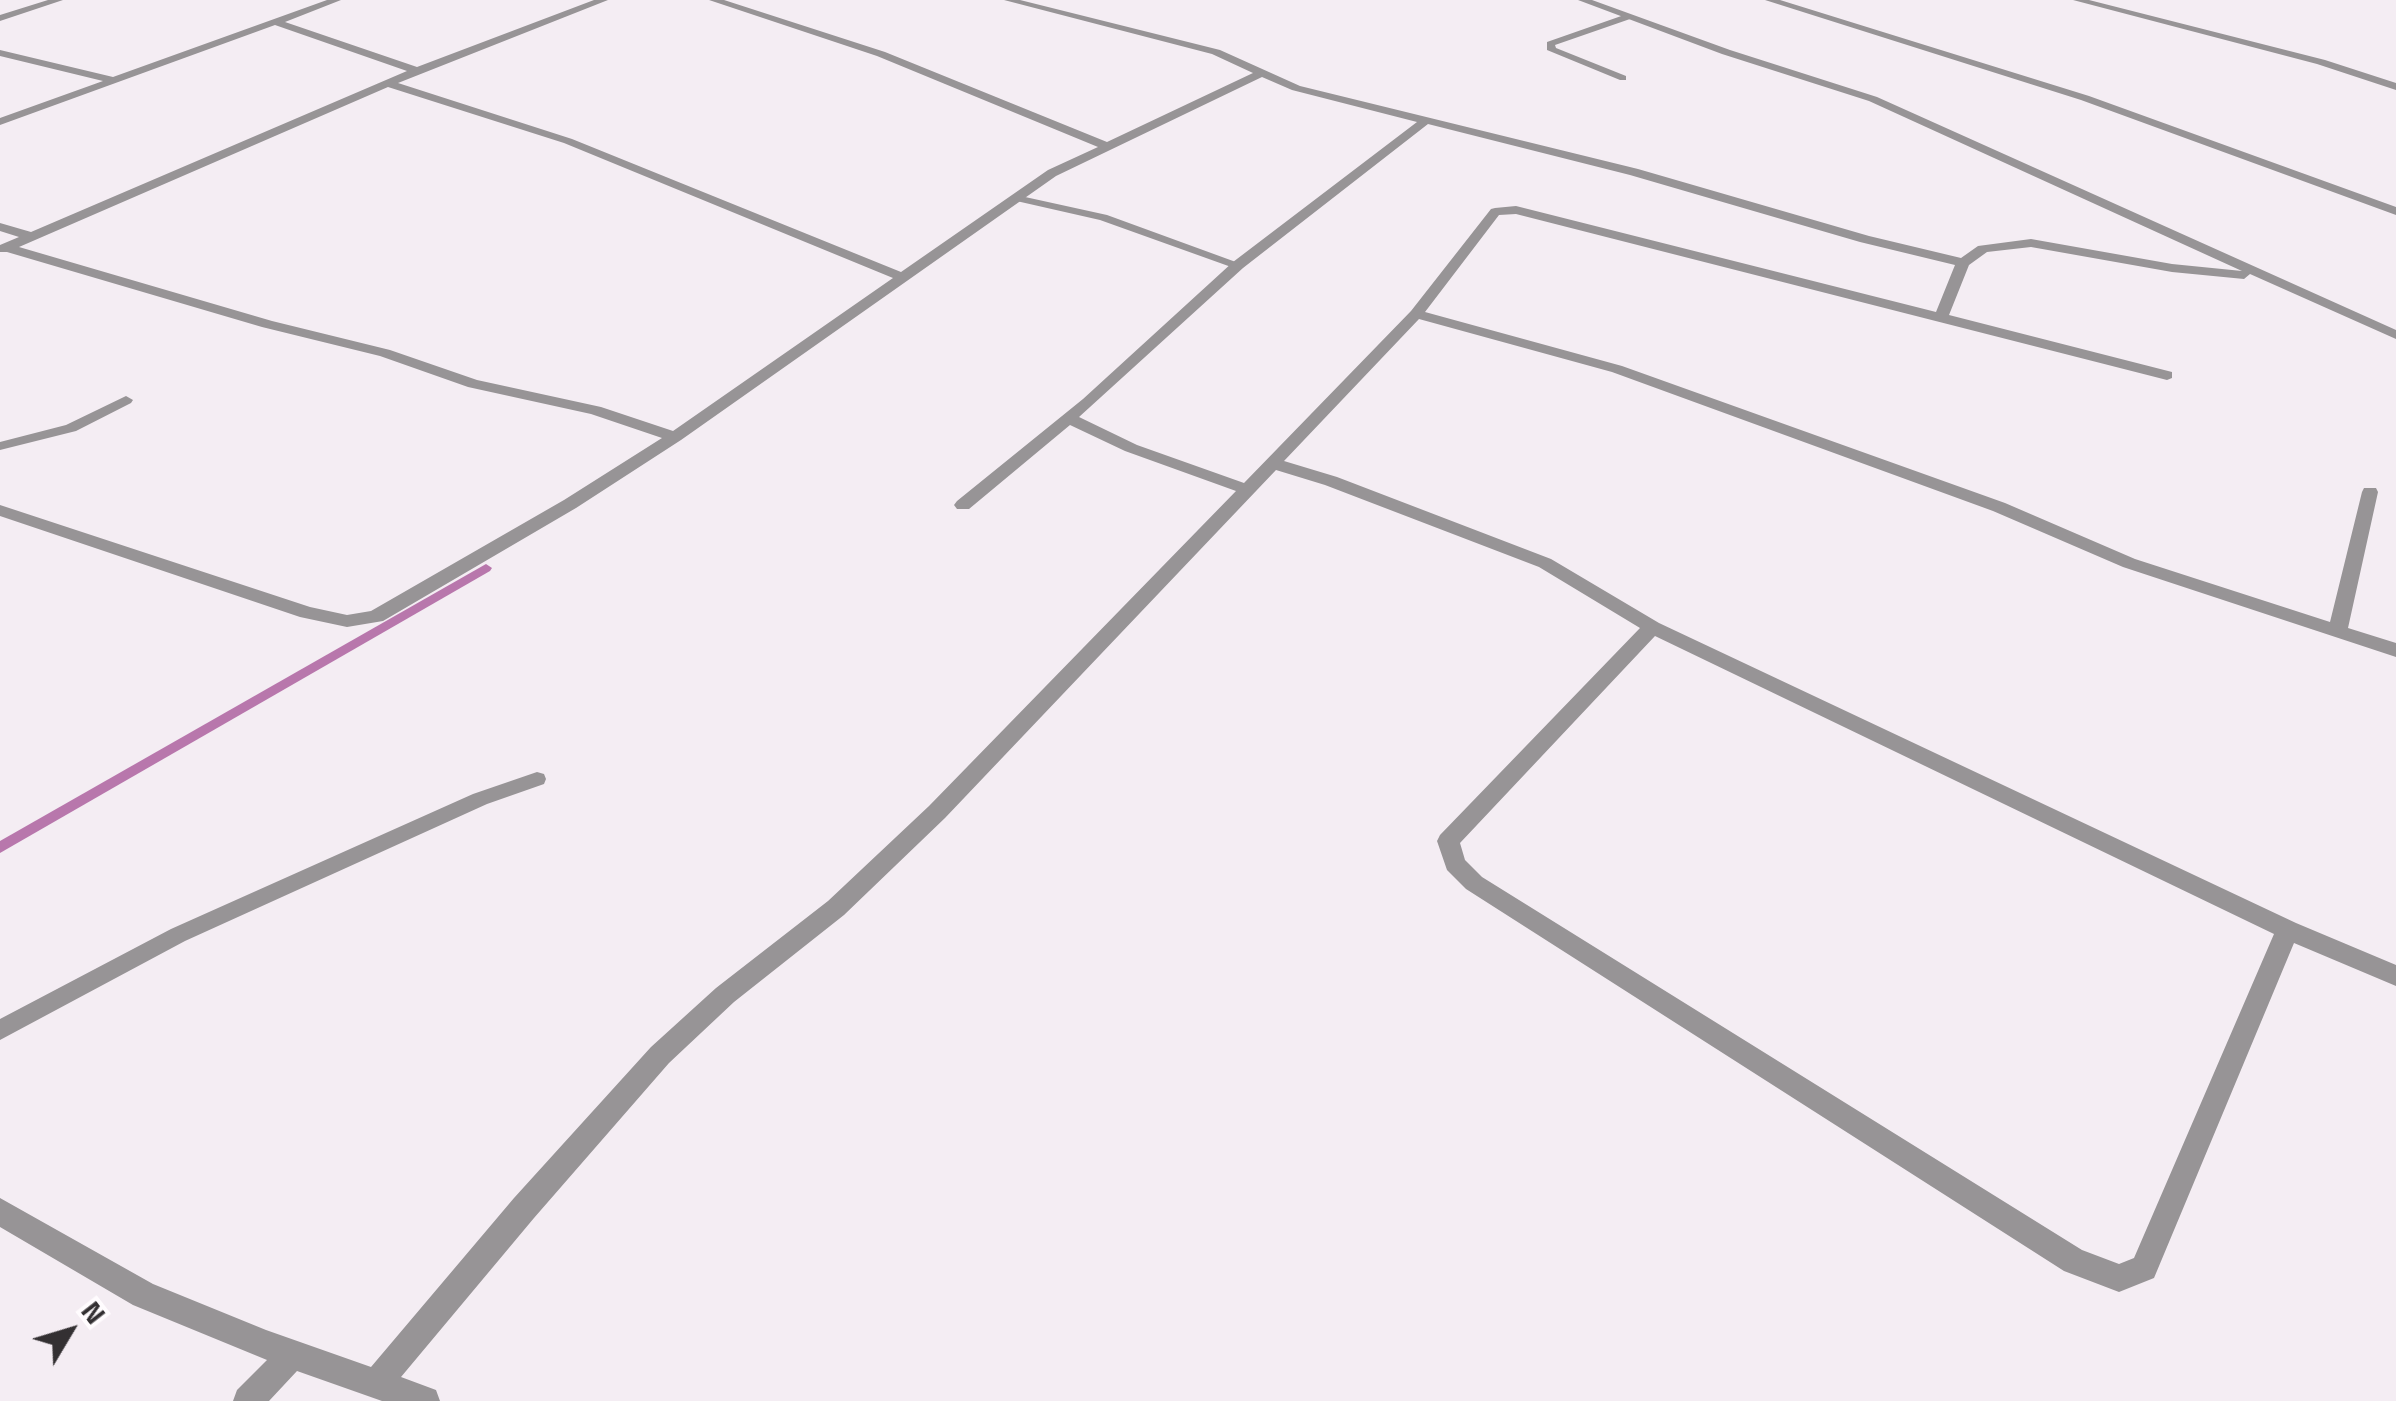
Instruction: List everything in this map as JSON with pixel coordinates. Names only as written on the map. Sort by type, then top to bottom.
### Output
[{"type":"street","points":[[0,18],[58,0]]},
{"type":"street","points":[[0,122],[336,0]]},
{"type":"street","points":[[3,249],[417,71],[602,0]]},
{"type":"street","points":[[714,0],[881,54],[1104,145]]},
{"type":"street","points":[[1010,0],[1198,46],[1296,88],[1634,172],[1865,240],[1963,263]]},
{"type":"street","points":[[1582,0],[1873,99],[2396,334]]},
{"type":"street","points":[[1770,0],[2085,98],[2396,211]]},
{"type":"street","points":[[2078,0],[2321,62],[2396,87]]},
{"type":"street","points":[[274,22],[417,71]]},
{"type":"street","points":[[0,53],[112,80]]},
{"type":"street","points":[[0,510],[307,613],[347,621],[376,617],[570,504],[675,437],[1052,173],[1261,73]]},
{"type":"street","points":[[389,84],[568,140],[904,278]]},
{"type":"street","points":[[963,504],[1069,418],[1238,265],[1424,122]]},
{"type":"street","points":[[376,1384],[660,1055],[725,995],[836,908],[937,812],[1416,314],[1495,212],[1516,210],[2168,375]]},
{"type":"street","points":[[0,227],[30,236]]},
{"type":"street","points":[[1941,317],[1963,263],[1984,250],[2031,243],[2172,268],[2261,276]]},
{"type":"street","points":[[3,249],[267,324],[386,353],[473,384],[595,410],[675,437]]},
{"type":"street","points":[[1416,314],[1617,370],[1781,426],[1999,506],[2130,563],[2396,650]]},
{"type":"street","points":[[1069,418],[1131,448],[1244,489]]},
{"type":"street","points":[[1272,464],[1364,493],[1545,563],[1652,626],[2288,930],[2396,976]]},
{"type":"street","points":[[2338,632],[2370,492]]},
{"type":"street","points":[[1652,626],[1448,841],[1454,864],[1474,883],[2074,1261],[2118,1278],[2144,1268],[2288,930]]},
{"type":"street","points":[[0,1212],[143,1295],[424,1401]]},
{"type":"street","points":[[248,1401],[294,1353]]},
{"type":"lane","points":[[1623,78],[1552,50],[1550,44],[1627,17]]},
{"type":"lane","points":[[1016,198],[1103,217],[1238,265]]},
{"type":"lane","points":[[0,446],[71,428],[126,400]]},
{"type":"lane","points":[[0,1030],[178,934],[480,799],[537,779]]},
{"type":"waterway","points":[[0,848],[486,568]]}]
